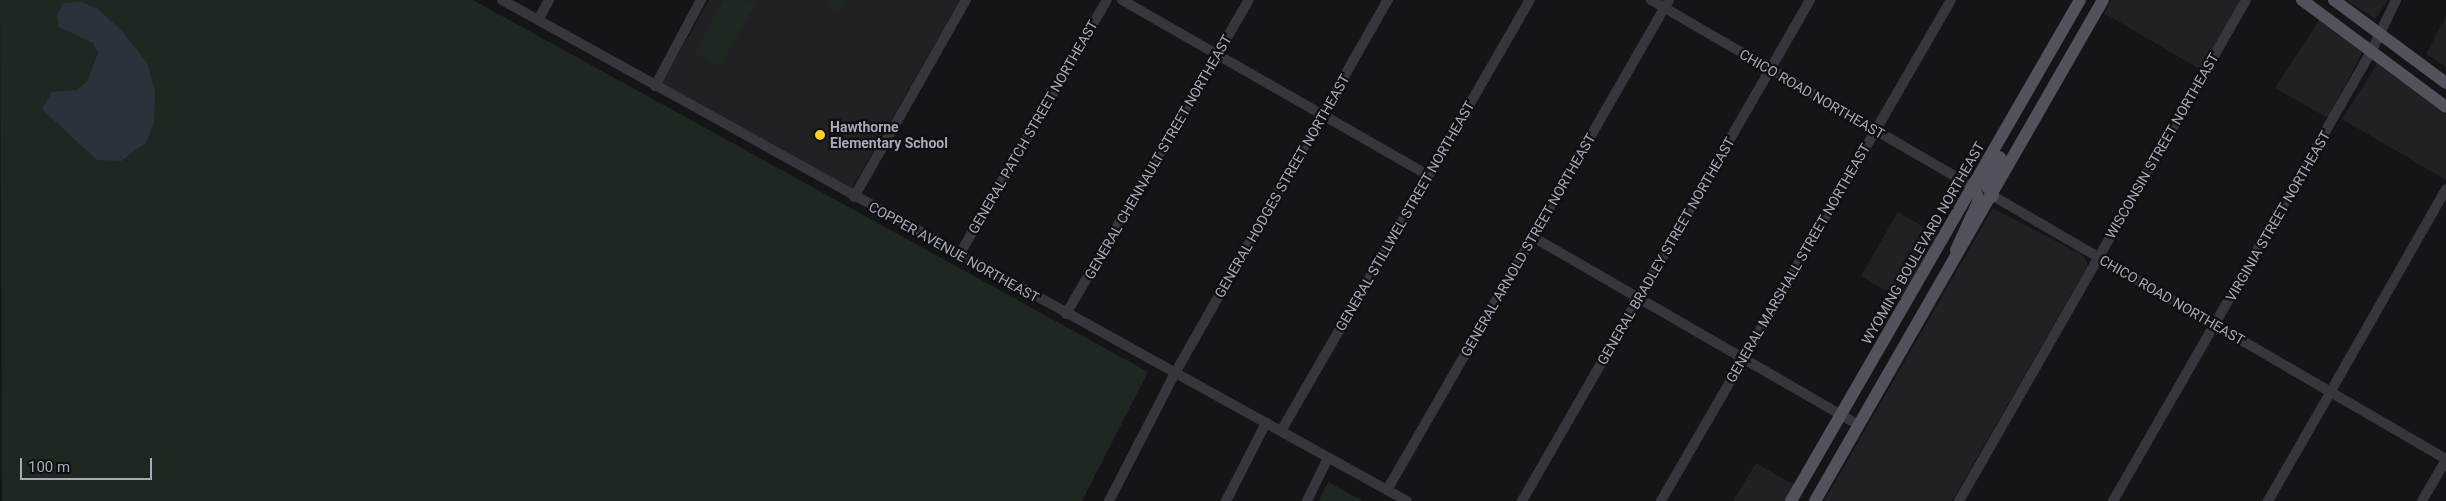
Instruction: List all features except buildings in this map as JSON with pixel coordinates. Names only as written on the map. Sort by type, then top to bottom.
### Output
[{"type":"main road","name":"WYOMING BOULEVARD NORTHEAST","points":[[1791,501],[1974,187],[2080,0]]},
{"type":"main road","points":[[1815,501],[1993,196],[2103,0]]},
{"type":"main road","points":[[2302,0],[2446,107]]},
{"type":"main road","points":[[2334,0],[2446,83]]},
{"type":"main road","points":[[1993,196],[1986,184],[2017,126],[2017,110]]},
{"type":"main road","points":[[1955,260],[1958,238],[1979,200],[1974,187]]},
{"type":"street","name":"COPPER AVENUE NORTHEAST","points":[[502,0],[854,197],[1407,501]]},
{"type":"street","points":[[538,20],[549,0]]},
{"type":"street","points":[[655,86],[701,0]]},
{"type":"street","points":[[854,197],[966,0]]},
{"type":"street","name":"GENERAL PATCH STREET NORTHEAST","points":[[959,255],[1108,0]]},
{"type":"street","points":[[1122,0],[1428,176]]},
{"type":"street","name":"GENERAL CHENNAULT STREET NORTHEAST","points":[[1066,314],[1249,0]]},
{"type":"street","name":"GENERAL HODGES STREET NORTHEAST","points":[[1110,501],[1175,373],[1388,0]]},
{"type":"street","name":"GENERAL STILLWEL STREET NORTHEAST","points":[[1281,431],[1530,0]]},
{"type":"street","name":"CHICO ROAD NORTHEAST","points":[[1651,0],[1667,4],[1770,70],[1974,187]]},
{"type":"street","name":"GENERAL BRADLEY STREET NORTHEAST","points":[[1522,501],[1810,0]]},
{"type":"street","name":"GENERAL MARSHALL STREET NORTHEAST","points":[[1661,501],[1951,0]]},
{"type":"street","name":"WISCONSIN STREET NORTHEAST","points":[[1959,501],[2246,0]]},
{"type":"street","name":"VIRGINIA STREET NORTHEAST","points":[[2113,501],[2372,52],[2378,32],[2396,0]]},
{"type":"street","name":"GENERAL ARNOLD STREET NORTHEAST","points":[[1387,490],[1667,4]]},
{"type":"street","points":[[2268,501],[2446,189]]},
{"type":"street","name":"CHICO ROAD NORTHEAST","points":[[1993,196],[2446,459]]},
{"type":"street","points":[[1532,237],[1858,426]]},
{"type":"street","points":[[1226,501],[1266,423]]},
{"type":"street","points":[[1307,501],[1328,458]]},
{"type":"street","points":[[2422,501],[2446,459]]},
{"type":"shaded area","points":[[0,0],[473,0],[1148,372],[1082,501],[2,501]]},
{"type":"shaded area","name":"Hawthorne Elementary School","points":[[709,0],[960,0],[852,188],[662,83]]},
{"type":"shaded area","points":[[723,0],[757,1],[720,67],[694,53]]},
{"type":"shaded area","points":[[828,0],[845,0],[839,12],[825,5]]},
{"type":"shaded area","points":[[2111,0],[2241,0],[2201,70],[2104,13]]},
{"type":"shaded area","points":[[2347,0],[2388,0],[2375,19]]},
{"type":"shaded area","points":[[81,2],[98,9],[122,31],[148,64],[155,92],[154,123],[146,143],[121,161],[97,160],[42,109],[52,92],[77,90],[87,82],[98,53],[93,43],[59,27],[57,15],[63,3]]},
{"type":"shaded area","points":[[2446,16],[2446,67],[2426,54]]},
{"type":"shaded area","points":[[2319,20],[2362,53],[2328,118],[2275,88]]},
{"type":"shaded area","points":[[2377,64],[2446,114],[2446,180],[2342,119]]},
{"type":"shaded area","points":[[1993,208],[2084,256],[2088,265],[1952,501],[1824,501]]},
{"type":"shaded area","points":[[1898,212],[1938,235],[1901,299],[1861,276]]},
{"type":"shaded area","points":[[1756,463],[1795,485],[1786,501],[1733,501]]},
{"type":"shaded area","points":[[1328,482],[1363,501],[1319,501]]},
{"type":"place","name":"Hawthorne Elementary School","points":[[820,135]]}]
